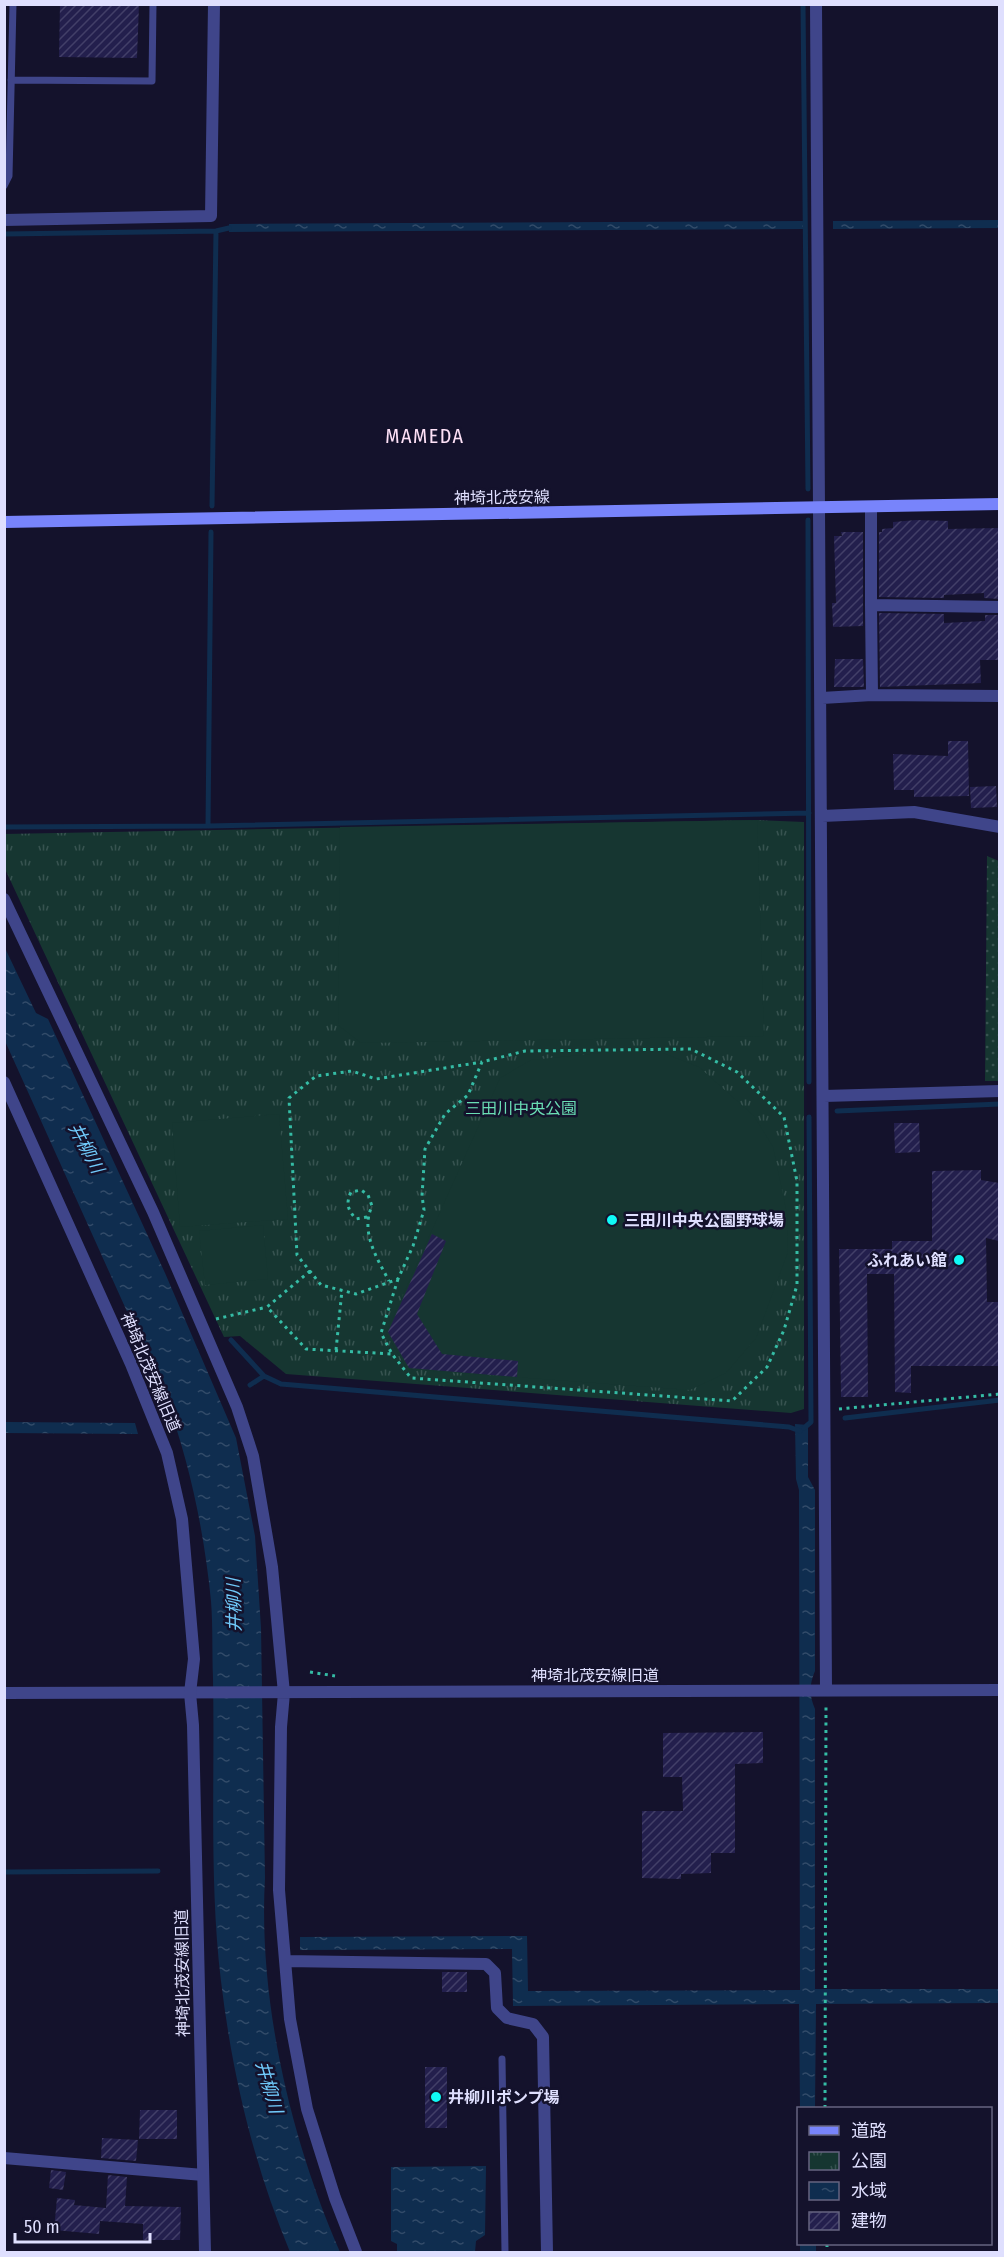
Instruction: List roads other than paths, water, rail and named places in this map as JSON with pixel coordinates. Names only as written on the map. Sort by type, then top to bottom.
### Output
[{"type":"main road","name":"神埼北茂安線","points":[[4,522],[999,504]]},
{"type":"street","points":[[4,220],[211,216],[214,4]]},
{"type":"street","points":[[816,4],[821,507],[826,1690]]},
{"type":"street","points":[[872,507],[872,695]]},
{"type":"street","points":[[871,605],[999,607]]},
{"type":"street","points":[[822,698],[872,695],[999,696]]},
{"type":"street","points":[[822,816],[914,812],[999,827]]},
{"type":"street","points":[[4,899],[153,1212],[237,1407],[253,1456],[272,1567],[284,1693],[281,1727],[279,1890],[290,2019],[308,2109],[335,2198],[356,2253]]},
{"type":"street","name":"神埼北茂安線旧道","points":[[4,1082],[131,1364],[167,1453],[182,1519],[194,1659],[190,1693],[193,1725],[205,2253]]},
{"type":"street","points":[[824,1096],[999,1091]]},
{"type":"street","name":"神埼北茂安線旧道","points":[[190,1693],[999,1690]]},
{"type":"street","points":[[4,1693],[190,1693]]},
{"type":"street","points":[[285,1961],[486,1964],[495,1972],[497,2008],[507,2018],[532,2024],[543,2037],[547,2253]]},
{"type":"street","points":[[4,2158],[203,2175]]},
{"type":"lane","points":[[4,186],[9,176],[13,4]]},
{"type":"lane","points":[[11,80],[152,81],[153,4]]},
{"type":"lane","points":[[502,2059],[505,2253]]},
{"type":"water","points":[[999,220],[999,228],[833,229],[833,221]]},
{"type":"water","points":[[803,221],[803,229],[229,232],[229,224]]},
{"type":"water","name":"井柳川","points":[[4,946],[36,1013],[48,1019],[165,1273],[236,1438],[255,1536],[261,1628],[264,1925],[273,2021],[293,2117],[322,2209],[340,2252],[290,2252],[255,2153],[246,2119],[231,2050],[217,1943],[214,1868],[212,1610],[195,1498],[166,1398],[5,1041]]},
{"type":"water","points":[[5,1422],[135,1423],[138,1434],[5,1433]]},
{"type":"water","points":[[795,1424],[808,1425],[808,1477],[815,1490],[815,1671],[810,1690],[815,1709],[815,1989],[999,1989],[999,2003],[816,2004],[815,2107],[800,2107],[799,2004],[513,2006],[512,1949],[300,1950],[300,1937],[527,1936],[528,1991],[800,1990],[799,1490],[796,1479]]},
{"type":"water","points":[[486,2166],[485,2235],[476,2241],[475,2252],[397,2252],[397,2244],[391,2241],[391,2167]]},
{"type":"water","points":[[800,2245],[816,2245],[816,2252],[800,2252]]},
{"type":"waterway","points":[[803,4],[808,489]]},
{"type":"waterway","points":[[4,234],[216,231],[229,228]]},
{"type":"waterway","points":[[212,506],[216,231]]},
{"type":"waterway","points":[[808,520],[809,1082]]},
{"type":"waterway","points":[[208,826],[211,532]]},
{"type":"waterway","points":[[4,827],[208,826],[809,813]]},
{"type":"waterway","points":[[837,1111],[1000,1104]]},
{"type":"waterway","points":[[804,1428],[811,1422],[809,1117]]},
{"type":"waterway","points":[[231,1340],[264,1376]]},
{"type":"waterway","points":[[250,1385],[264,1376],[281,1384],[789,1427],[800,1431]]},
{"type":"waterway","points":[[845,1418],[1000,1400]]},
{"type":"waterway","points":[[4,1872],[158,1871]]},
{"type":"place","name":"三田川中央公園野球場","points":[[612,1220]]},
{"type":"place","name":"ふれあい館","points":[[959,1260]]},
{"type":"place","name":"井柳川ポンプ場","points":[[436,2097]]},
{"type":"district","name":"MAMEDA","points":[[425,436]]},
{"type":"park label","name":"三田川中央公園","points":[[521,1108]]}]
